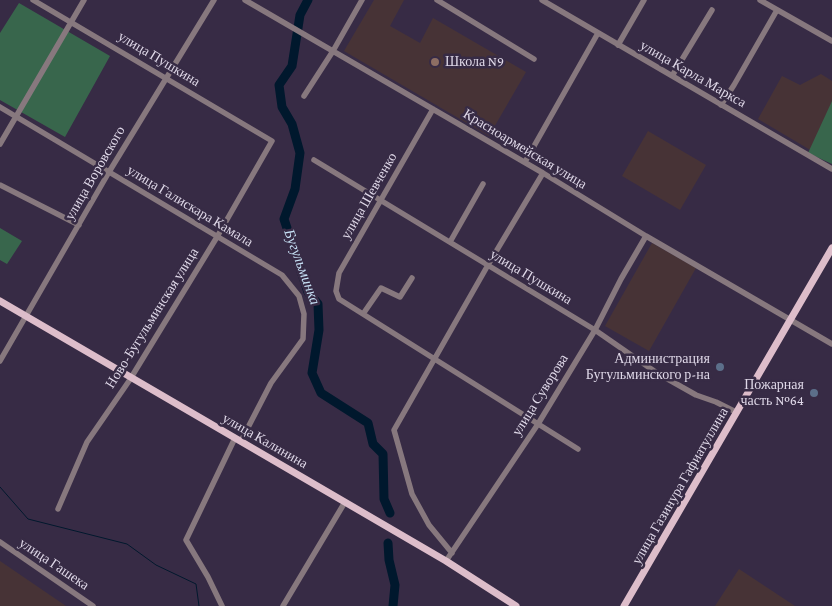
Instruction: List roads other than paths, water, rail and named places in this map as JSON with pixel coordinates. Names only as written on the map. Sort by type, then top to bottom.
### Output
[{"type":"main road","name":"улица Газинура Гафиатуллина","points":[[624,606],[832,248]]},
{"type":"main road","name":"улица Калинина","points":[[0,301],[446,561],[516,606]]},
{"type":"street","name":"улица Пушкина","points":[[33,0],[272,141]]},
{"type":"street","points":[[0,144],[84,0]]},
{"type":"street","name":"улица Воровского","points":[[0,361],[110,172],[214,0]]},
{"type":"street","name":"Красноармейская улица","points":[[245,0],[832,344]]},
{"type":"street","points":[[304,96],[333,51],[362,0]]},
{"type":"street","points":[[437,0],[534,59]]},
{"type":"street","name":"улица Карла Маркса","points":[[542,0],[832,169]]},
{"type":"street","points":[[618,45],[644,0]]},
{"type":"street","points":[[760,0],[832,41]]},
{"type":"street","points":[[672,76],[712,10]]},
{"type":"street","points":[[721,104],[777,10]]},
{"type":"street","points":[[524,162],[598,34]]},
{"type":"street","name":"улица Галискара Камала","points":[[0,107],[282,275],[299,296],[304,314],[303,339],[271,384],[238,440]]},
{"type":"street","name":"улица Шевченко","points":[[363,314],[339,298],[336,291],[339,273],[382,201],[433,109]]},
{"type":"street","name":"Ново-Бугульминская улица","points":[[58,509],[87,442],[132,377],[217,237],[272,141]]},
{"type":"street","name":"улица Пушкина","points":[[314,160],[595,330],[657,373],[696,395],[736,412]]},
{"type":"street","points":[[452,553],[429,525],[412,494],[394,430],[434,358],[543,173]]},
{"type":"street","points":[[450,242],[483,184]]},
{"type":"street","points":[[0,185],[79,225]]},
{"type":"street","name":"улица Суворова","points":[[446,561],[538,424],[595,330],[646,236]]},
{"type":"street","points":[[412,278],[400,297],[381,288],[363,314],[578,449]]},
{"type":"street","points":[[222,606],[208,577],[186,540],[238,440]]},
{"type":"street","points":[[283,606],[345,502]]},
{"type":"street","name":"улица Гашека","points":[[0,542],[84,603],[93,606]]},
{"type":"waterway","name":"Бугульминка","points":[[308,0],[300,15],[292,66],[279,85],[282,107],[292,124],[300,153],[295,189],[284,219],[308,292],[318,304],[319,330],[312,373],[321,393],[368,423],[373,444],[383,454],[384,499],[390,513]]},
{"type":"waterway","points":[[0,487],[28,519],[127,544],[156,565],[196,584],[199,606]]},
{"type":"waterway","name":"Бугульминка","points":[[388,543],[389,560],[395,585],[393,606]]},
{"type":"place","name":"Школа N9","points":[[435,62]]},
{"type":"place","name":"Администрация Бугульминского р-на","points":[[720,367]]},
{"type":"place","name":"Пожарная часть №64","points":[[814,393]]}]
